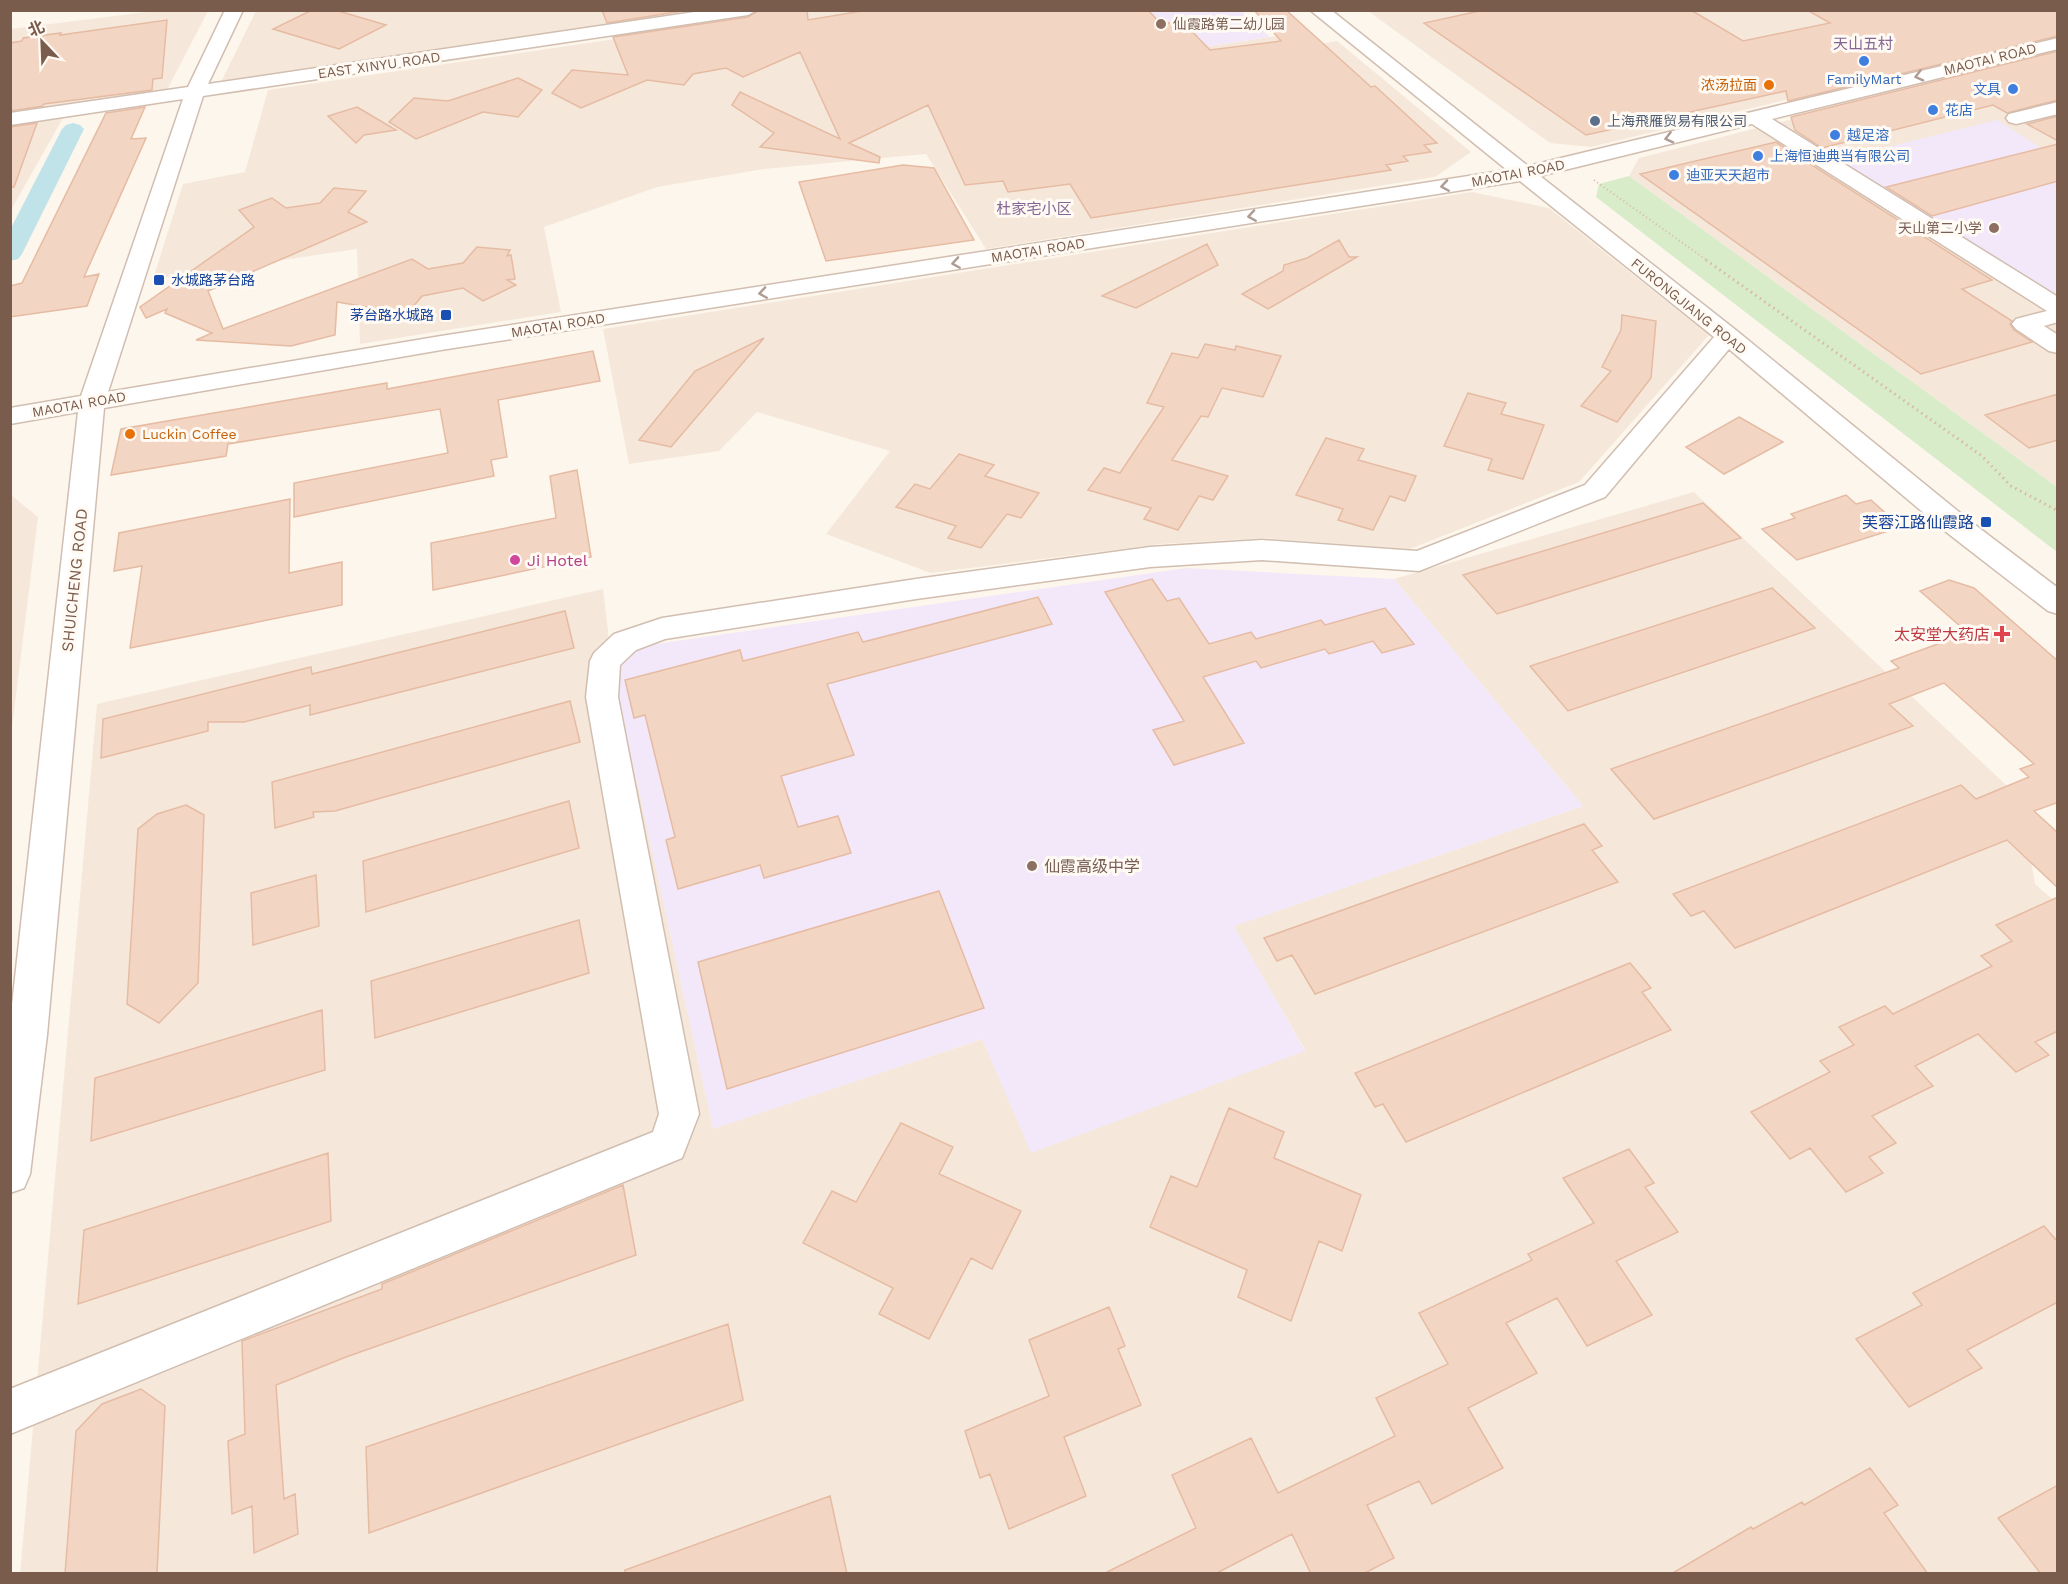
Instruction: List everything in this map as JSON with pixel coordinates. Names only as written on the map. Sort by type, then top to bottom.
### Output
[{"type":"street","name":"SHUICHENG ROAD","points":[[10,1174],[28,1035],[92,401],[195,92],[234,10]]},
{"type":"street","name":"EAST XINYU ROAD","points":[[10,119],[748,10]]},
{"type":"street","name":"FURONGJIANG ROAD","points":[[1319,10],[1728,336],[1960,528],[2058,604]]},
{"type":"street","name":"MAOTAI ROAD","points":[[10,416],[441,343],[1523,174],[2057,43]]},
{"type":"street","points":[[2016,118],[2058,108]]},
{"type":"street","points":[[1755,117],[2058,308]]},
{"type":"street","points":[[2058,315],[2024,324],[2058,346]]},
{"type":"street","points":[[10,1412],[668,1145],[679,1114],[602,697],[605,661],[625,642],[673,627],[916,589],[1150,557],[1262,550],[1419,561],[1595,491],[1728,336]]},
{"type":"path","points":[[1572,162],[1599,184],[1982,456],[2011,486],[2058,511]]},
{"type":"shaded area","name":"天山五村","points":[[2057,10],[2058,34],[1591,147],[1550,143],[1368,11]]},
{"type":"shaded area","points":[[155,11],[208,11],[167,90],[11,112],[10,29]]},
{"type":"shaded area","points":[[256,11],[713,11],[221,82]]},
{"type":"shaded area","points":[[805,11],[1055,11],[1101,62],[1290,34],[1303,47],[1337,41],[1471,152],[1435,177],[986,249],[926,154],[764,169],[657,187],[544,227],[561,312],[360,344],[357,249],[153,279],[183,184],[245,172],[268,90]]},
{"type":"shaded area","name":"仙霞路第二幼儿园","points":[[1055,11],[1241,11],[1270,37],[1101,62]]},
{"type":"shaded area","points":[[2057,52],[2057,158],[2043,298],[2057,294],[2057,487],[1629,176],[1639,158]]},
{"type":"shaded area","points":[[63,118],[11,210],[11,126]]},
{"type":"shaded area","name":"天山第二小学","points":[[1997,120],[2057,158],[2057,294],[2043,298],[1827,162]]},
{"type":"shaded area","points":[[1472,192],[1549,208],[1709,335],[1579,482],[1410,549],[1264,538],[1161,544],[931,573],[826,534],[890,451],[757,412],[719,451],[629,464],[603,329]]},
{"type":"shaded area","points":[[1694,492],[2021,799],[2035,884],[2058,904],[2057,1573],[20,1574],[97,704],[603,589],[613,672],[713,1128],[983,1039],[1305,1050],[1233,926],[1583,806],[1394,579]]},
{"type":"shaded area","points":[[11,495],[38,517],[11,736]]},
{"type":"shaded area","name":"仙霞高级中学","points":[[1186,568],[1394,579],[1583,806],[1234,926],[1305,1051],[1031,1153],[982,1039],[713,1129],[613,672],[642,646]]},
{"type":"green space","points":[[1629,176],[2057,487],[2057,552],[1596,197],[1599,184]]},
{"type":"building","points":[[312,10],[335,10],[386,25],[339,49],[273,29]]},
{"type":"building","points":[[602,10],[689,10],[607,23]]},
{"type":"building","points":[[759,10],[807,10],[808,20],[868,10],[1148,10],[1161,24],[1182,21],[1210,50],[1281,41],[1254,10],[1286,10],[1437,143],[1424,145],[1431,152],[1403,156],[1408,161],[1386,165],[1391,170],[1091,218],[1070,184],[1008,192],[1003,181],[965,185],[928,105],[849,143],[880,157],[879,163],[760,147],[774,133],[732,105],[740,92],[840,139],[800,52],[743,77],[726,68],[693,74],[684,85],[647,80],[581,108],[552,93],[572,70],[628,75],[613,37],[748,17]]},
{"type":"building","name":"天山五村","points":[[1484,10],[1691,10],[1743,41],[1830,23],[1807,10],[2058,10],[2058,36],[1788,101],[1786,91],[1586,135],[1424,23]]},
{"type":"building","points":[[167,20],[162,78],[153,79],[152,90],[44,104],[10,111],[10,43],[22,41],[23,38]]},
{"type":"building","points":[[2058,51],[2058,100],[2007,113],[1993,105],[1822,148],[1795,130],[1791,117]]},
{"type":"building","points":[[518,78],[542,90],[518,117],[483,112],[416,139],[389,122],[414,98],[448,101]]},
{"type":"building","points":[[145,107],[131,139],[146,138],[84,277],[99,274],[87,306],[10,317],[10,286],[22,283],[106,113]]},
{"type":"building","points":[[357,107],[396,130],[364,135],[356,143],[328,116]]},
{"type":"building","points":[[2058,116],[2058,141],[2027,124]]},
{"type":"building","points":[[37,123],[14,187],[10,187],[10,127]]},
{"type":"building","points":[[1776,142],[1992,280],[1962,289],[2012,321],[2010,324],[2014,330],[2032,342],[1921,374],[1640,174]]},
{"type":"building","points":[[2058,144],[2058,181],[1932,216],[1886,187]]},
{"type":"building","points":[[903,165],[934,168],[974,240],[826,261],[799,182]]},
{"type":"building","points":[[334,188],[366,191],[348,212],[367,222],[208,291],[223,329],[412,259],[428,269],[463,263],[477,247],[510,250],[507,256],[511,255],[515,279],[507,280],[516,285],[483,301],[463,288],[422,296],[407,314],[337,302],[335,335],[291,346],[196,340],[212,333],[165,313],[167,309],[146,318],[140,307],[254,227],[239,210],[272,198],[286,208],[320,203]]},
{"type":"building","points":[[1339,240],[1349,257],[1357,257],[1268,309],[1242,294],[1283,271],[1284,265],[1307,258]]},
{"type":"building","points":[[1207,244],[1218,265],[1136,308],[1102,296]]},
{"type":"building","points":[[1622,315],[1656,321],[1651,378],[1617,422],[1581,406],[1611,371],[1602,367],[1621,330]]},
{"type":"building","points":[[764,338],[671,447],[639,440],[695,371]]},
{"type":"building","points":[[1205,344],[1235,350],[1236,346],[1281,356],[1263,397],[1222,388],[1208,417],[1201,416],[1172,460],[1228,476],[1213,500],[1199,496],[1178,530],[1144,519],[1151,508],[1088,490],[1104,468],[1120,473],[1164,407],[1147,403],[1172,353],[1198,358]]},
{"type":"building","points":[[593,351],[600,381],[498,400],[507,457],[491,460],[494,476],[294,517],[294,483],[448,453],[440,409],[228,444],[226,456],[111,475],[121,429],[387,383],[387,389]]},
{"type":"building","points":[[1468,393],[1506,403],[1501,414],[1544,425],[1523,479],[1488,470],[1492,459],[1444,446]]},
{"type":"building","points":[[2058,394],[2058,440],[2029,448],[1985,415]]},
{"type":"building","points":[[1739,417],[1783,442],[1724,474],[1686,447]]},
{"type":"building","points":[[1326,438],[1364,449],[1358,460],[1416,476],[1405,501],[1390,496],[1373,530],[1338,520],[1343,509],[1296,495]]},
{"type":"building","points":[[959,454],[994,465],[985,476],[1039,493],[1021,518],[1007,514],[981,548],[948,538],[956,526],[896,507],[915,484],[930,489]]},
{"type":"building","points":[[577,470],[591,557],[433,590],[431,543],[556,518],[550,476]]},
{"type":"building","points":[[1846,495],[1856,504],[1871,500],[1901,527],[1797,560],[1762,529],[1795,518],[1791,514]]},
{"type":"building","points":[[290,499],[289,573],[342,562],[342,605],[130,648],[142,566],[114,571],[119,533]]},
{"type":"building","points":[[1703,503],[1741,538],[1497,614],[1463,575]]},
{"type":"building","points":[[1152,579],[1167,601],[1179,598],[1209,644],[1251,632],[1256,639],[1321,620],[1325,625],[1385,608],[1414,644],[1382,653],[1373,641],[1329,654],[1325,649],[1261,668],[1256,661],[1203,677],[1244,743],[1174,765],[1153,730],[1184,721],[1105,592]]},
{"type":"building","points":[[1949,580],[1974,588],[2058,661],[2058,804],[2034,811],[2058,833],[2058,888],[2007,840],[1735,948],[1704,911],[1691,916],[1673,894],[1961,785],[1976,799],[2029,777],[2020,769],[2034,764],[1944,683],[1889,704],[1913,726],[1654,819],[1611,769],[1899,668],[1891,661],[1968,633],[1920,591]]},
{"type":"building","points":[[1772,588],[1815,628],[1568,711],[1530,666]]},
{"type":"building","points":[[1038,597],[1052,624],[827,684],[854,755],[781,776],[798,827],[838,816],[851,853],[764,878],[760,865],[678,889],[666,840],[675,837],[645,715],[634,718],[625,680],[740,650],[743,661],[858,632],[863,642]]},
{"type":"building","points":[[565,611],[574,648],[310,715],[310,705],[244,722],[208,722],[208,731],[101,758],[103,719],[311,667],[312,674]]},
{"type":"building","points":[[570,701],[580,742],[335,811],[313,812],[314,817],[275,828],[272,782]]},
{"type":"building","points":[[569,801],[579,848],[366,912],[363,861]]},
{"type":"building","points":[[186,805],[204,815],[198,983],[159,1023],[127,1004],[138,829],[157,814]]},
{"type":"building","points":[[1584,824],[1602,846],[1592,850],[1618,882],[1315,994],[1292,955],[1277,961],[1264,938]]},
{"type":"building","points":[[316,875],[319,926],[253,945],[251,893]]},
{"type":"building","points":[[939,891],[984,1008],[727,1089],[698,962]]},
{"type":"building","points":[[2058,897],[2058,1031],[2035,1042],[2049,1055],[2016,1072],[1978,1034],[1915,1066],[1933,1086],[1872,1116],[1896,1143],[1869,1157],[1883,1173],[1846,1192],[1810,1148],[1790,1159],[1751,1112],[1830,1072],[1820,1061],[1854,1045],[1839,1027],[1885,1006],[1893,1014],[1992,966],[1981,956],[2012,941],[1996,925]]},
{"type":"building","points":[[579,920],[589,973],[375,1038],[371,981]]},
{"type":"building","points":[[1630,963],[1651,988],[1642,992],[1671,1030],[1406,1142],[1383,1104],[1375,1107],[1355,1073]]},
{"type":"building","points":[[322,1010],[325,1070],[91,1141],[95,1078]]},
{"type":"building","points":[[1229,1108],[1284,1132],[1274,1158],[1361,1195],[1342,1251],[1319,1241],[1291,1321],[1238,1297],[1247,1270],[1150,1227],[1171,1176],[1197,1187]]},
{"type":"building","points":[[901,1123],[953,1147],[939,1174],[1021,1211],[992,1269],[971,1258],[929,1339],[879,1314],[893,1288],[803,1243],[832,1191],[856,1202]]},
{"type":"building","points":[[1629,1149],[1654,1183],[1645,1187],[1678,1232],[1616,1261],[1652,1315],[1587,1346],[1557,1298],[1506,1323],[1537,1373],[1468,1408],[1503,1468],[1432,1504],[1419,1481],[1367,1505],[1394,1558],[1363,1574],[1311,1574],[1292,1534],[1215,1574],[1103,1574],[1196,1528],[1172,1475],[1251,1438],[1278,1493],[1395,1436],[1376,1398],[1448,1364],[1419,1313],[1532,1260],[1528,1254],[1594,1223],[1563,1178]]},
{"type":"building","points":[[328,1153],[331,1221],[78,1304],[84,1230]]},
{"type":"building","points":[[623,1185],[636,1255],[346,1357],[276,1385],[284,1499],[295,1494],[298,1534],[254,1553],[252,1506],[232,1514],[228,1441],[245,1434],[242,1341],[382,1289],[382,1284]]},
{"type":"building","points":[[2044,1226],[2058,1242],[2058,1302],[1967,1350],[1982,1368],[1909,1407],[1856,1339],[1922,1305],[1913,1293]]},
{"type":"building","points":[[1109,1307],[1125,1346],[1118,1349],[1141,1405],[1064,1437],[1086,1496],[1009,1529],[990,1474],[980,1478],[965,1431],[1049,1396],[1029,1340]]},
{"type":"building","points":[[728,1324],[743,1400],[369,1533],[366,1447]]},
{"type":"building","points":[[141,1389],[165,1406],[157,1574],[65,1574],[76,1431],[102,1404]]},
{"type":"building","points":[[1870,1468],[1898,1505],[1884,1513],[1928,1574],[1671,1574],[1751,1527],[1753,1529],[1802,1502],[1804,1505]]},
{"type":"building","points":[[2058,1485],[2058,1574],[2041,1574],[1998,1518]]},
{"type":"building","points":[[830,1496],[847,1574],[625,1574],[625,1570]]},
{"type":"waterway","points":[[10,254],[73,129]]},
{"type":"place","name":"仙霞路第二幼儿园","points":[[1161,24]]},
{"type":"place","name":"FamilyMart","points":[[1864,61]]},
{"type":"place","name":"浓汤拉面","points":[[1769,85]]},
{"type":"place","name":"文具","points":[[2013,89]]},
{"type":"place","name":"花店","points":[[1933,110]]},
{"type":"place","name":"上海飛雁贸易有限公司","points":[[1595,121]]},
{"type":"place","name":"越足溶","points":[[1835,135]]},
{"type":"place","name":"上海恒迪典当有限公司","points":[[1758,156]]},
{"type":"place","name":"迪亚天天超市","points":[[1674,175]]},
{"type":"place","name":"天山第二小学","points":[[1994,228]]},
{"type":"place","name":"水城路茅台路","points":[[159,280]]},
{"type":"place","name":"茅台路水城路","points":[[446,315]]},
{"type":"place","name":"Luckin Coffee","points":[[130,434]]},
{"type":"place","name":"芙蓉江路仙霞路","points":[[1986,522]]},
{"type":"place","name":"Ji Hotel","points":[[515,560]]},
{"type":"place","name":"太安堂大药店","points":[[2002,634]]},
{"type":"place","name":"仙霞高级中学","points":[[1032,866]]},
{"type":"district","name":"天山五村","points":[[1863,44]]},
{"type":"district","name":"杜家宅小区","points":[[1034,209]]}]
